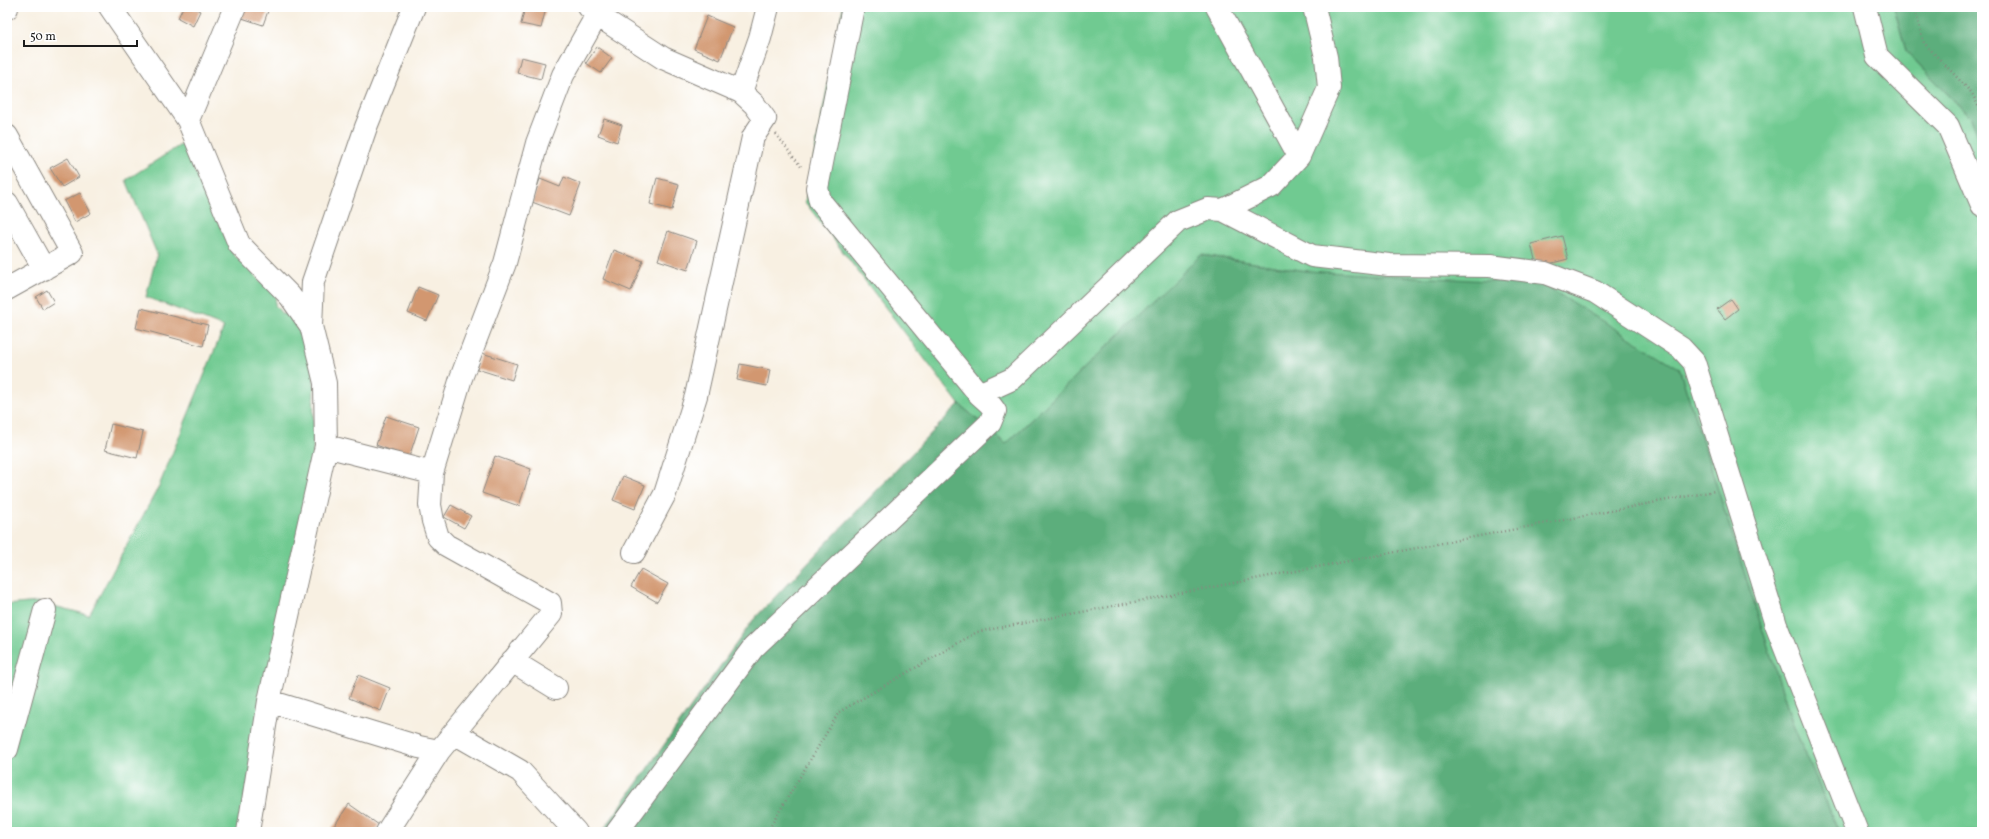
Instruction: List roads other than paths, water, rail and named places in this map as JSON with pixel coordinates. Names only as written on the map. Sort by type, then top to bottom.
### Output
[{"type":"street","points":[[110,7],[188,120],[239,244],[290,296],[311,326]]},
{"type":"street","points":[[188,120],[234,7]]},
{"type":"street","points":[[248,832],[269,701],[326,446],[325,383],[311,326],[312,282],[366,127],[414,7]]},
{"type":"street","points":[[741,92],[760,38],[768,7]]},
{"type":"street","points":[[617,832],[753,648],[990,423],[994,412],[989,402],[979,394],[820,201],[817,188],[853,7]]},
{"type":"street","points":[[1218,7],[1299,156]]},
{"type":"street","points":[[1222,210],[1271,186],[1299,156],[1329,88],[1326,57],[1314,7]]},
{"type":"street","points":[[1866,7],[1877,56],[1948,126],[1982,205]]},
{"type":"street","points":[[387,832],[439,751],[550,614],[550,603],[446,545],[438,537],[430,506],[432,473],[461,378],[506,263],[537,143],[563,74],[593,11],[663,58],[741,92],[754,104],[765,119],[753,136],[696,396],[665,494],[634,552]]},
{"type":"street","points":[[7,136],[72,253],[44,269],[9,282]]},
{"type":"street","points":[[7,203],[44,269]]},
{"type":"street","points":[[979,394],[1012,379],[1178,221],[1208,209],[1222,210],[1312,256],[1389,265],[1490,266],[1545,273],[1595,292],[1681,348],[1694,362],[1776,625],[1857,832]]},
{"type":"street","points":[[326,446],[432,473]]},
{"type":"street","points":[[7,749],[45,610]]},
{"type":"street","points":[[512,661],[556,688]]},
{"type":"street","points":[[269,701],[419,747],[439,751]]},
{"type":"street","points":[[454,733],[520,771],[576,832]]}]
